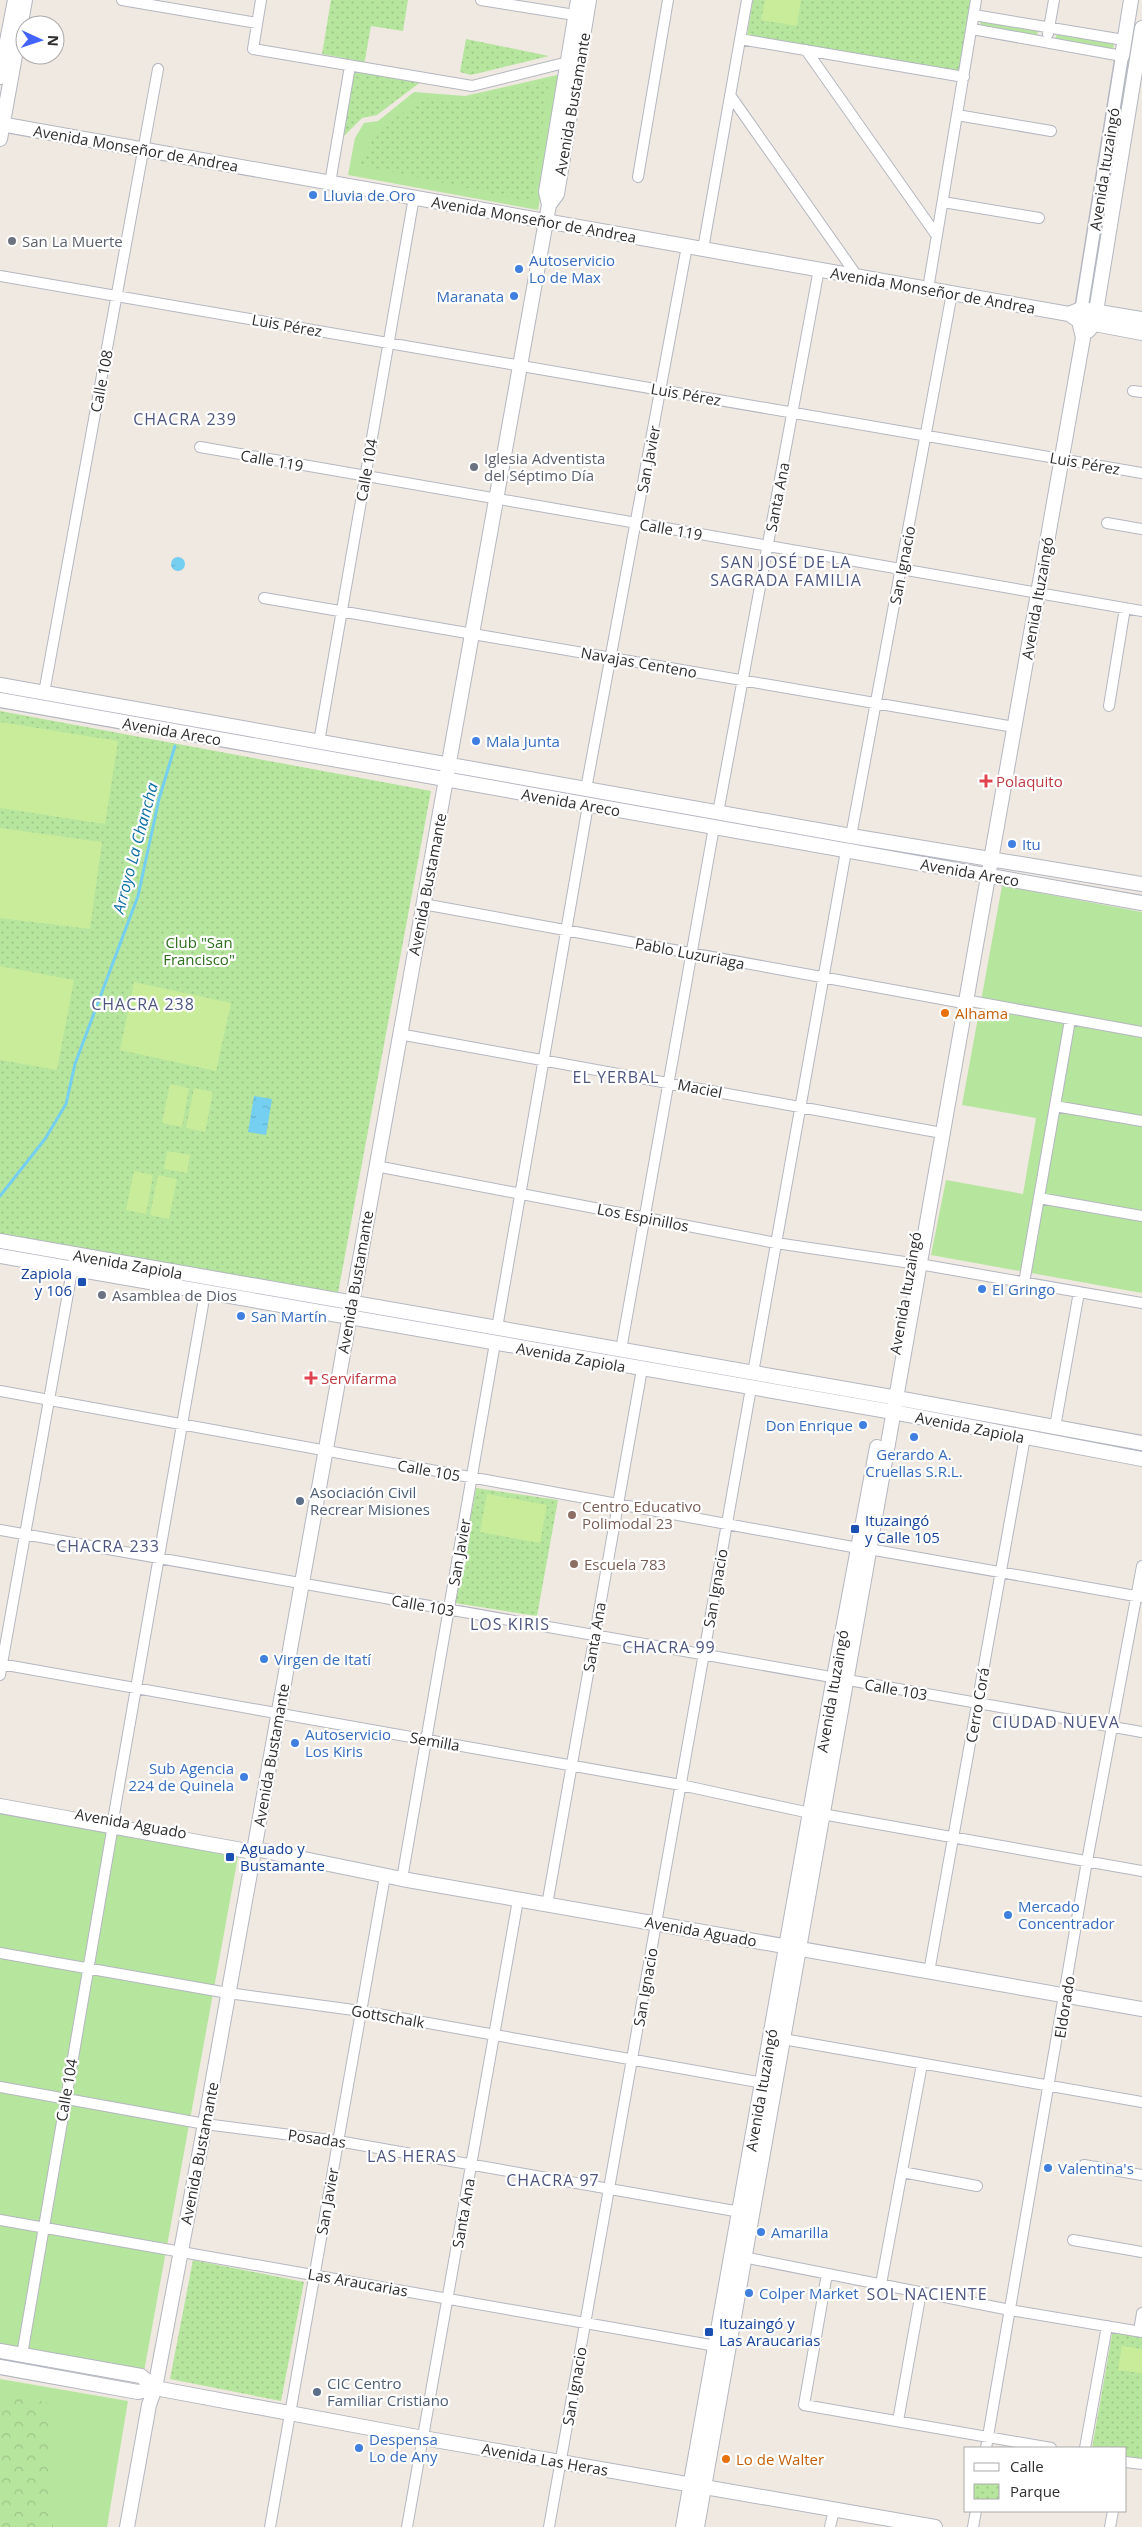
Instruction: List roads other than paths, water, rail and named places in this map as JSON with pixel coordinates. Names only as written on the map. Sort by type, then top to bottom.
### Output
[{"type":"main road","points":[[0,77],[15,0]]},
{"type":"main road","points":[[0,139],[25,0]]},
{"type":"main road","name":"Avenida Bustamante","points":[[549,205],[557,194],[581,16],[578,0]]},
{"type":"main road","name":"Avenida Bustamante","points":[[127,2527],[149,2404],[155,2388],[206,2124],[422,904],[450,765],[549,205],[546,192],[568,62],[581,16],[590,0]]},
{"type":"main road","name":"Avenida Ituzaingó","points":[[1122,56],[1131,0]]},
{"type":"main road","name":"Avenida Ituzaingó","points":[[683,2527],[698,2486],[840,1679],[1083,338],[1095,318],[1142,28]]},
{"type":"main road","name":"Avenida Monseñor de Andrea","points":[[1,125],[1076,314],[1142,333]]},
{"type":"main road","name":"Avenida Ituzaingó","points":[[1076,314],[1083,338]]},
{"type":"main road","name":"Avenida Monseñor de Andrea","points":[[1095,318],[1142,320]]},
{"type":"main road","name":"Avenida Areco","points":[[0,685],[718,813],[1142,884]]},
{"type":"main road","name":"Avenida Areco","points":[[0,700],[1142,903]]},
{"type":"main road","name":"Avenida Zapiola","points":[[0,1241],[891,1397],[1142,1443]]},
{"type":"main road","name":"Avenida Zapiola","points":[[0,1256],[888,1412],[1142,1459]]},
{"type":"main road","name":"Avenida Aguado","points":[[0,1800],[256,1849],[385,1876],[1142,2009]]},
{"type":"main road","name":"Avenida Aguado","points":[[0,1806],[113,1823]]},
{"type":"main road","name":"Avenida Ituzaingó","points":[[768,2084],[783,2039],[792,1947]]},
{"type":"main road","name":"Avenida Ituzaingó","points":[[697,2527],[698,2486],[716,2346],[738,2256]]},
{"type":"main road","name":"Avenida Las Heras","points":[[0,2351],[141,2376],[155,2388]]},
{"type":"main road","name":"Avenida Las Heras","points":[[0,2367],[138,2392],[155,2388],[423,2438],[935,2527]]},
{"type":"main road","name":"Avenida Bustamante","points":[[136,2527],[158,2406],[155,2388]]},
{"type":"street","points":[[122,0],[257,24]]},
{"type":"street","points":[[261,0],[253,49],[472,86],[568,62]]},
{"type":"street","points":[[481,0],[581,16]]},
{"type":"street","points":[[638,178],[668,0]]},
{"type":"street","points":[[703,249],[747,0]]},
{"type":"street","points":[[928,289],[976,0]]},
{"type":"street","points":[[1047,43],[1054,0]]},
{"type":"street","points":[[974,15],[1124,40]]},
{"type":"street","points":[[972,29],[1122,56]]},
{"type":"street","points":[[740,39],[964,78]]},
{"type":"street","points":[[806,50],[937,236]]},
{"type":"street","name":"Avenida Ituzaingó","points":[[1076,314],[1122,56]]},
{"type":"street","points":[[330,183],[350,66]]},
{"type":"street","name":"Calle 108","points":[[44,693],[158,69]]},
{"type":"street","points":[[730,95],[857,276]]},
{"type":"street","points":[[957,115],[1051,131]]},
{"type":"street","name":"Calle 104","points":[[319,742],[414,198]]},
{"type":"street","points":[[943,202],[1039,218]]},
{"type":"street","name":"San Javier","points":[[586,789],[687,246]]},
{"type":"street","name":"Santa Ana","points":[[718,813],[767,546],[794,413],[819,269]]},
{"type":"street","points":[[0,276],[117,295]]},
{"type":"street","name":"San Ignacio","points":[[851,836],[952,293]]},
{"type":"street","name":"Luis Pérez","points":[[117,295],[1142,473]]},
{"type":"street","name":"Calle 119","points":[[200,447],[1142,611]]},
{"type":"street","points":[[1106,523],[1142,529]]},
{"type":"street","name":"Navajas Centeno","points":[[264,598],[1014,727]]},
{"type":"street","points":[[1109,706],[1125,608]]},
{"type":"street","points":[[497,1328],[588,805]]},
{"type":"street","points":[[621,1350],[714,827]]},
{"type":"street","points":[[754,1373],[846,850]]},
{"type":"street","name":"Pablo Luzuriaga","points":[[422,904],[823,979],[1142,1032]]},
{"type":"street","points":[[1024,1283],[1070,1020]]},
{"type":"street","name":"Maciel","points":[[399,1034],[939,1132]]},
{"type":"street","points":[[1055,1106],[1142,1121]]},
{"type":"street","name":"Los Espinillos","points":[[376,1166],[776,1243],[915,1263],[1142,1303]]},
{"type":"street","points":[[1039,1198],[1142,1216]]},
{"type":"street","points":[[1,1668],[75,1254]]},
{"type":"street","points":[[1055,1427],[1079,1292]]},
{"type":"street","name":"Calle 104","points":[[22,2355],[42,2228],[206,1293]]},
{"type":"street","name":"San Javier","points":[[402,1879],[495,1343]]},
{"type":"street","name":"Santa Ana","points":[[547,1905],[642,1369]]},
{"type":"street","name":"San Ignacio","points":[[549,2527],[751,1388]]},
{"type":"street","name":"Calle 105","points":[[0,1391],[727,1524],[1139,1596]]},
{"type":"street","name":"Cerro Corá","points":[[929,1972],[1025,1437]]},
{"type":"street","name":"Calle 103","points":[[0,1530],[1142,1732]]},
{"type":"street","name":"Eldorado","points":[[986,2447],[1066,1996],[1087,1861],[1139,1596],[1142,1566]]},
{"type":"street","name":"Semilla","points":[[1,1668],[136,1688],[681,1785],[816,1813],[1142,1871]]},
{"type":"street","name":"San Javier","points":[[270,2527],[385,1876]]},
{"type":"street","name":"Santa Ana","points":[[407,2527],[518,1900]]},
{"type":"street","name":"Gottschalk","points":[[0,1952],[228,1993],[361,2011],[768,2084]]},
{"type":"street","points":[[783,2039],[1142,2102]]},
{"type":"street","points":[[881,2284],[922,2064]]},
{"type":"street","name":"Posadas","points":[[0,2088],[206,2124],[338,2141],[745,2213]]},
{"type":"street","points":[[1084,2164],[1142,2175]]},
{"type":"street","points":[[902,2172],[977,2186]]},
{"type":"street","name":"Las Araucarias","points":[[0,2220],[716,2346]]},
{"type":"street","points":[[1073,2240],[1142,2252]]},
{"type":"street","points":[[738,2256],[1010,2310],[1140,2332],[1142,2313]]},
{"type":"street","points":[[827,2274],[804,2404],[1045,2447]]},
{"type":"street","points":[[898,2421],[921,2292]]},
{"type":"street","points":[[1086,2447],[1107,2326]]},
{"type":"street","points":[[1127,2462],[1142,2464]]},
{"type":"street","points":[[830,2527],[834,2510]]},
{"type":"street","points":[[973,2527],[976,2512]]},
{"type":"street","points":[[1110,2527],[1113,2512]]},
{"type":"water","points":[[175,557],[181,557],[185,564],[181,571],[175,571],[171,567],[171,561]]},
{"type":"water","points":[[254,1096],[272,1099],[266,1135],[248,1132]]},
{"type":"waterway","name":"Arroyo La Chancha","points":[[0,1196],[45,1139],[66,1104],[75,1064],[138,896],[159,799],[175,746]]},
{"type":"place","name":"Lluvia de Oro","points":[[313,195]]},
{"type":"place","name":"San La Muerte","points":[[12,241]]},
{"type":"place","name":"Autoservicio Lo de Max","points":[[519,269]]},
{"type":"place","name":"Maranata","points":[[514,296]]},
{"type":"place","name":"Iglesia Adventista del Séptimo Día","points":[[474,467]]},
{"type":"place","name":"Mala Junta","points":[[476,741]]},
{"type":"place","name":"Polaquito","points":[[986,781]]},
{"type":"place","name":"Itu","points":[[1012,844]]},
{"type":"place","name":"Alhama","points":[[945,1013]]},
{"type":"place","name":"Zapiola y 106","points":[[82,1282]]},
{"type":"place","name":"El Gringo","points":[[982,1289]]},
{"type":"place","name":"Asamblea de Dios","points":[[102,1295]]},
{"type":"place","name":"San Martín","points":[[241,1316]]},
{"type":"place","name":"Servifarma","points":[[311,1378]]},
{"type":"place","name":"Don Enrique","points":[[863,1425]]},
{"type":"place","name":"Gerardo A. Cruellas S.R.L.","points":[[914,1437]]},
{"type":"place","name":"Asociación Civil Recrear Misiones","points":[[300,1501]]},
{"type":"place","name":"Centro Educativo Polimodal 23","points":[[572,1515]]},
{"type":"place","name":"Ituzaingó y Calle 105","points":[[855,1529]]},
{"type":"place","name":"Escuela 783","points":[[574,1564]]},
{"type":"place","name":"Virgen de Itatí","points":[[264,1659]]},
{"type":"place","name":"Autoservicio Los Kiris","points":[[295,1743]]},
{"type":"place","name":"Sub Agencia 224 de Quinela","points":[[244,1777]]},
{"type":"place","name":"Aguado y Bustamante","points":[[230,1857]]},
{"type":"place","name":"Mercado Concentrador","points":[[1008,1915]]},
{"type":"place","name":"Valentina's","points":[[1048,2168]]},
{"type":"place","name":"Amarilla","points":[[761,2232]]},
{"type":"place","name":"Colper Market","points":[[749,2293]]},
{"type":"place","name":"Ituzaingó y Las Araucarias","points":[[709,2332]]},
{"type":"place","name":"CIC Centro Familiar Cristiano","points":[[317,2392]]},
{"type":"place","name":"Despensa Lo de Any","points":[[359,2448]]},
{"type":"place","name":"Lo de Walter","points":[[726,2459]]},
{"type":"district","name":"CHACRA 239","points":[[185,419]]},
{"type":"district","name":"SAN JOSÉ DE LA SAGRADA FAMILIA","points":[[786,571]]},
{"type":"district","name":"CHACRA 238","points":[[143,1004]]},
{"type":"district","name":"EL YERBAL","points":[[616,1077]]},
{"type":"district","name":"CHACRA 233","points":[[108,1546]]},
{"type":"district","name":"LOS KIRIS","points":[[510,1624]]},
{"type":"district","name":"CHACRA 99","points":[[669,1647]]},
{"type":"district","name":"CIUDAD NUEVA","points":[[1056,1722]]},
{"type":"district","name":"LAS HERAS","points":[[412,2156]]},
{"type":"district","name":"CHACRA 97","points":[[553,2180]]},
{"type":"district","name":"SOL NACIENTE","points":[[927,2294]]},
{"type":"park label","name":"Club \"San Francisco\"","points":[[199,950]]}]
